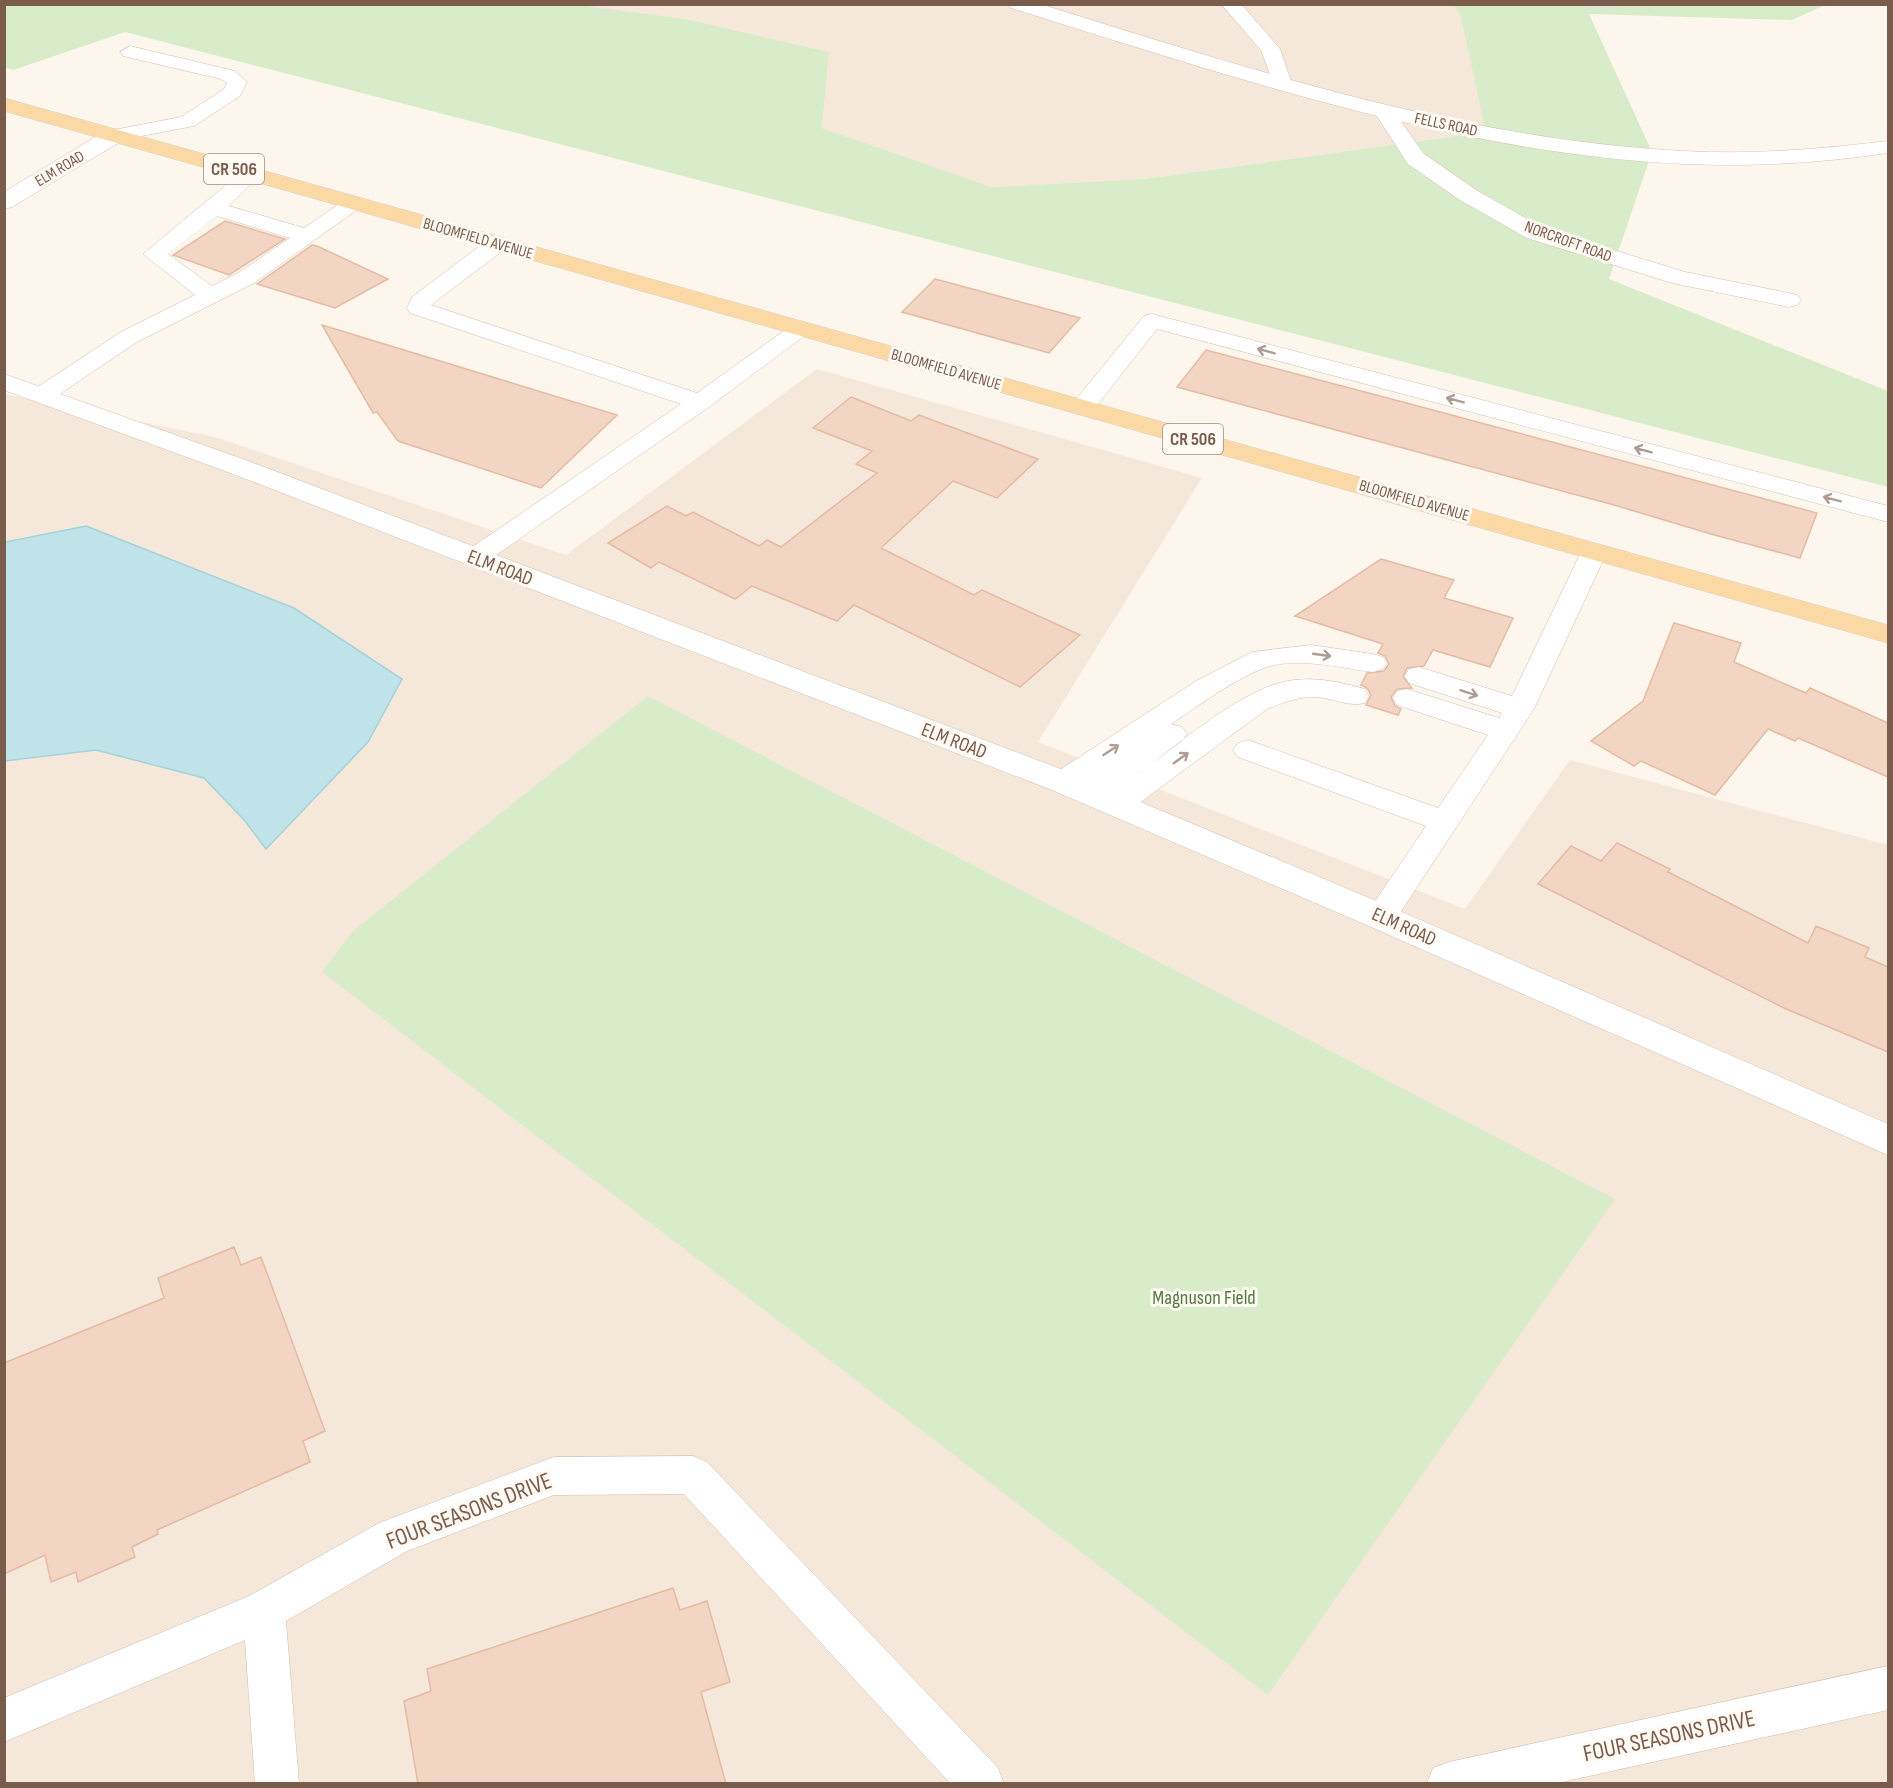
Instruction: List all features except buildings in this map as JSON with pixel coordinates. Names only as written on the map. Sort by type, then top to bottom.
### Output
[{"type":"main road","name":"BLOOMFIELD AVENUE","points":[[4,104],[800,330],[1888,634]]},
{"type":"street","name":"FELLS ROAD","points":[[1018,4],[1385,113],[1520,140],[1659,156],[1785,157],[1888,147]]},
{"type":"street","points":[[1230,4],[1270,49],[1282,84]]},
{"type":"street","name":"NORCROFT ROAD","points":[[1385,113],[1416,159],[1468,195],[1535,233],[1680,278],[1790,300]]},
{"type":"street","name":"ELM ROAD","points":[[4,202],[115,135]]},
{"type":"street","name":"ELM ROAD","points":[[4,381],[242,468],[1063,782],[1381,917],[1888,1140]]},
{"type":"lane","points":[[115,135],[187,122],[233,92],[237,82],[228,75],[130,52]]},
{"type":"lane","points":[[211,296],[154,254],[214,208],[251,174]]},
{"type":"lane","points":[[42,395],[129,337],[246,278],[354,204]]},
{"type":"lane","points":[[214,208],[306,236]]},
{"type":"lane","points":[[497,244],[420,302],[418,308],[700,402]]},
{"type":"lane","points":[[1082,408],[1152,321],[1888,514]]},
{"type":"lane","points":[[474,558],[800,330]]},
{"type":"lane","points":[[1381,917],[1507,728],[1594,552]]},
{"type":"lane","points":[[1063,782],[1206,688],[1262,658],[1311,654],[1363,681],[1288,690],[1257,702],[1103,799]]},
{"type":"lane","points":[[1507,728],[1409,695],[1507,728]]},
{"type":"lane","points":[[1248,750],[1443,821]]},
{"type":"lane","name":"FOUR SEASONS DRIVE","points":[[4,1720],[264,1611],[393,1537],[554,1476],[693,1475],[982,1784]]},
{"type":"lane","points":[[264,1611],[277,1784]]},
{"type":"lane","name":"FOUR SEASONS DRIVE","points":[[1449,1784],[1888,1688]]},
{"type":"shaded area","points":[[570,5],[1454,5],[1461,18],[1487,132],[1144,179],[992,187],[822,128],[829,52],[686,19]]},
{"type":"shaded area","points":[[817,369],[1202,478],[1038,742],[1465,909],[1570,760],[1888,845],[1888,1783],[5,1783],[4,394],[215,437],[566,555]]},
{"type":"green space","points":[[570,4],[686,19],[829,52],[822,128],[992,187],[1144,179],[1486,132],[1461,18],[1454,5],[1825,5],[1792,20],[1589,14],[1652,152],[1609,279],[1888,391],[1888,487],[125,32],[13,70],[5,68],[4,5]]},
{"type":"green space","name":"Magnuson Field","points":[[648,696],[1615,1199],[1268,1695],[322,972],[353,931]]},
{"type":"water","points":[[86,526],[294,608],[402,679],[368,742],[266,849],[245,821],[204,778],[96,750],[5,761],[5,542]]}]
